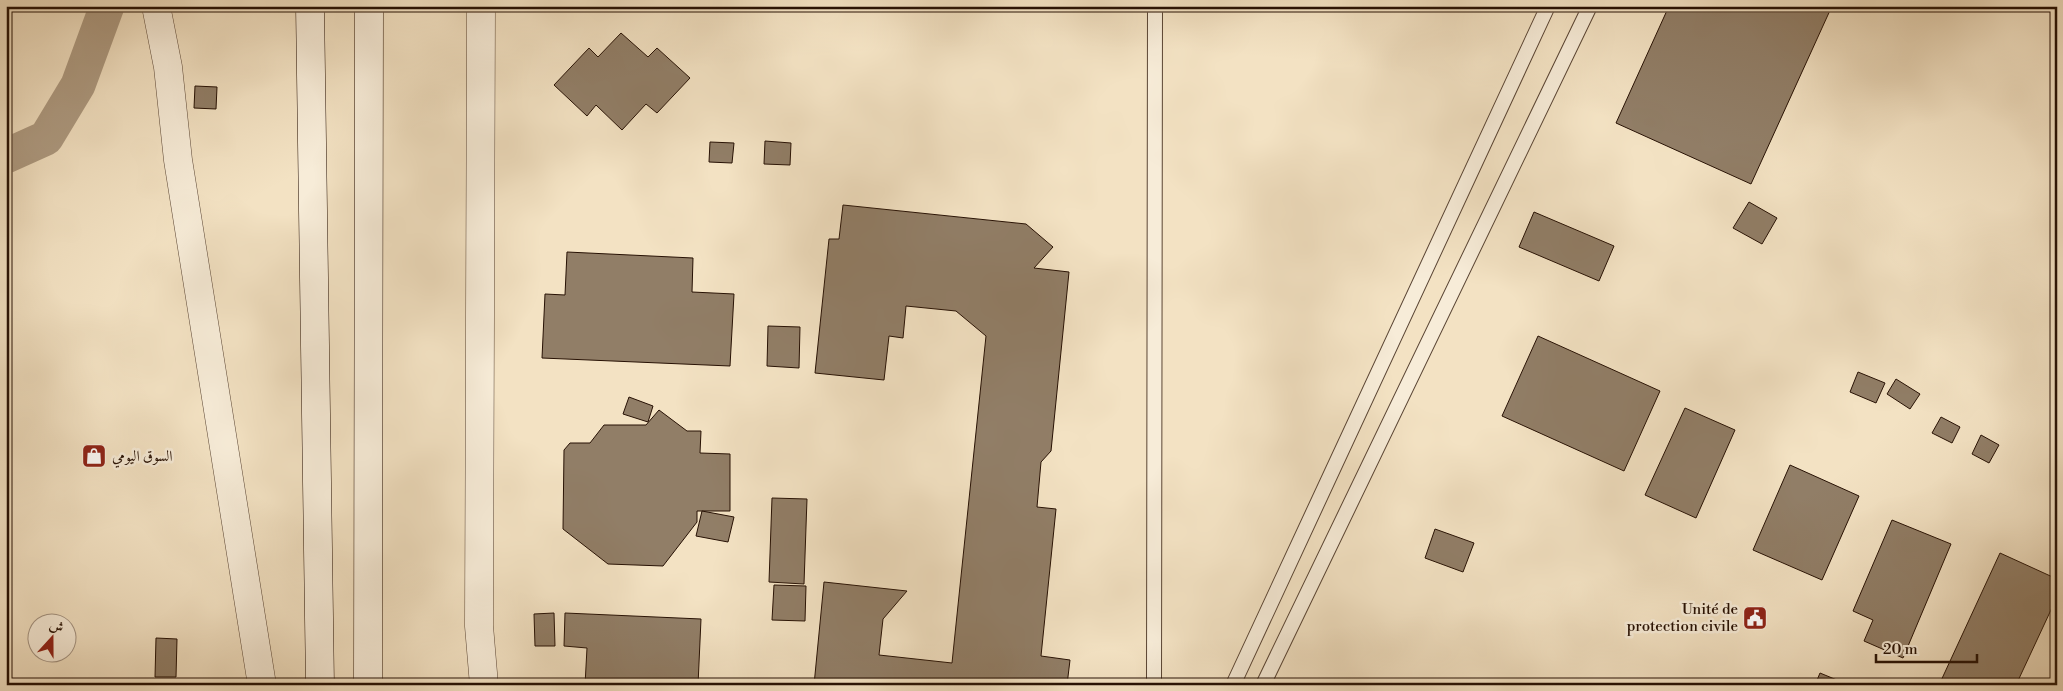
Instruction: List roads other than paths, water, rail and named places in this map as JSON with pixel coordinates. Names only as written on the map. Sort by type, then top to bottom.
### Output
[{"type":"street","points":[[156,6],[168,68],[178,160],[262,685]]},
{"type":"street","points":[[310,6],[320,685]]},
{"type":"street","points":[[368,685],[369,6]]},
{"type":"street","points":[[481,6],[479,626],[484,685]]},
{"type":"lane","points":[[1154,685],[1155,6]]},
{"type":"lane","points":[[1233,685],[1548,6]]},
{"type":"lane","points":[[1263,685],[1590,6]]},
{"type":"waterway","points":[[6,156],[46,138],[78,85],[107,6]]},
{"type":"place","name":"السوق اليومي","points":[[94,456]]},
{"type":"place","name":"Unité de protection civile","points":[[1755,618]]}]
